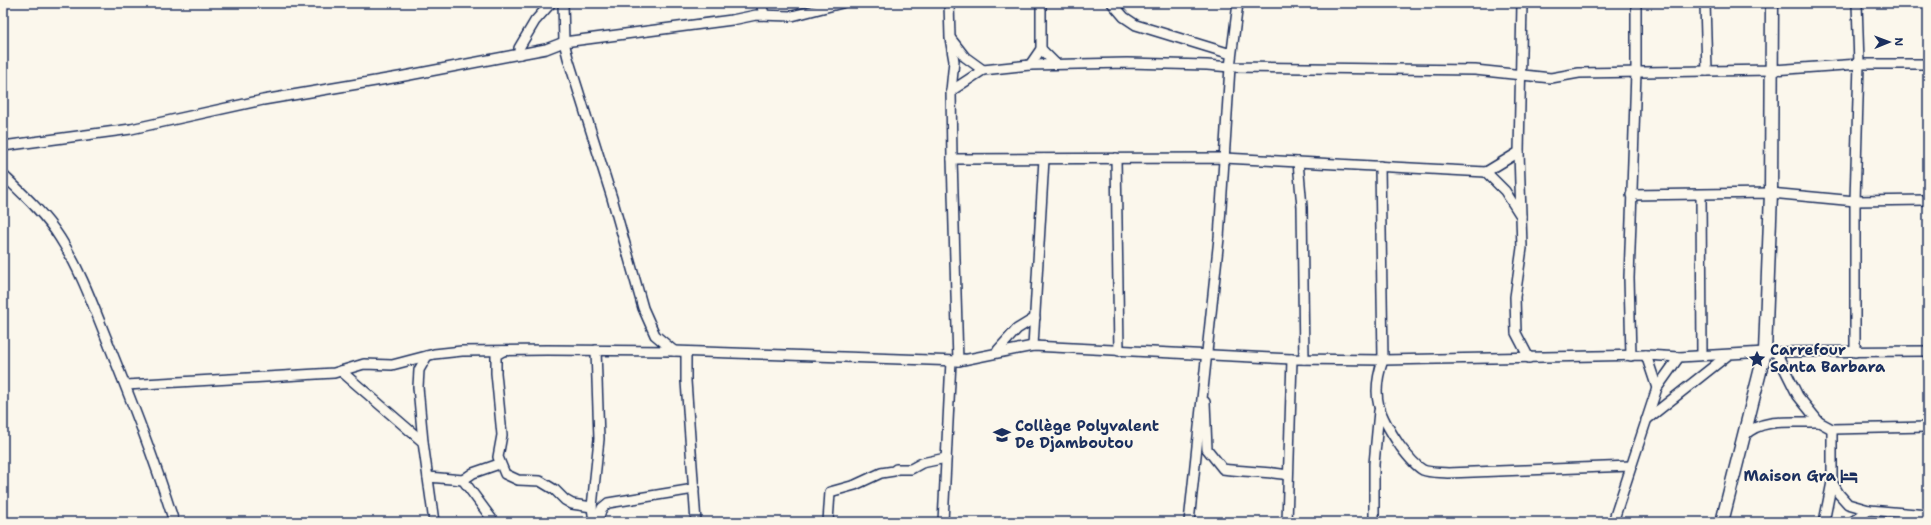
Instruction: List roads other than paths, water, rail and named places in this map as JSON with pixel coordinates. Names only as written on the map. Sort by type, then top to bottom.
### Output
[{"type":"main road","points":[[1722,522],[1743,436],[1770,352],[1772,3]]},
{"type":"street","points":[[520,54],[518,48],[535,21],[551,3]]},
{"type":"street","points":[[563,3],[564,42],[591,134],[612,198],[643,308],[655,335],[674,351]]},
{"type":"street","points":[[761,3],[764,14]]},
{"type":"street","points":[[3,146],[132,129],[263,100],[399,78],[546,49],[564,42],[764,14],[792,16],[842,3]]},
{"type":"street","points":[[943,522],[946,458],[955,361],[951,91],[954,61],[950,38],[949,3]]},
{"type":"street","points":[[1030,65],[1041,49],[1041,3]]},
{"type":"street","points":[[1112,3],[1124,17],[1136,25],[1231,54]]},
{"type":"street","points":[[1189,522],[1219,238],[1231,54],[1238,3]]},
{"type":"street","points":[[1522,3],[1519,152],[1522,248],[1515,297],[1516,333],[1529,358]]},
{"type":"street","points":[[1631,356],[1629,278],[1636,72],[1636,3]]},
{"type":"street","points":[[1706,3],[1707,70]]},
{"type":"street","points":[[1855,352],[1855,201],[1859,64],[1857,3]]},
{"type":"street","points":[[950,38],[965,57],[983,70]]},
{"type":"street","points":[[1041,49],[1056,64]]},
{"type":"street","points":[[951,91],[983,70],[1056,64],[1127,63],[1230,67],[1475,70],[1551,78],[1579,73],[1772,70],[1859,64],[1928,64]]},
{"type":"street","points":[[952,159],[1224,158],[1486,172],[1519,152]]},
{"type":"street","points":[[1116,158],[1119,351]]},
{"type":"street","points":[[1033,345],[1044,159]]},
{"type":"street","points":[[1298,162],[1302,207],[1304,359]]},
{"type":"street","points":[[1374,522],[1374,464],[1379,411],[1376,387],[1377,376],[1383,360],[1380,166]]},
{"type":"street","points":[[1486,172],[1504,191],[1521,216]]},
{"type":"street","points":[[3,175],[31,202],[60,236],[84,283],[126,385],[161,480],[174,522]]},
{"type":"street","points":[[1631,195],[1771,193],[1855,201],[1928,200]]},
{"type":"street","points":[[1701,195],[1702,355]]},
{"type":"street","points":[[998,350],[1017,329],[1035,318]]},
{"type":"street","points":[[955,361],[1019,344],[1207,356],[1383,360],[1646,355],[1679,357],[1770,352],[1928,350]]},
{"type":"street","points":[[126,385],[334,373],[364,364],[392,365],[427,356],[462,351],[674,351],[955,361],[1033,345]]},
{"type":"street","points":[[595,522],[592,507],[599,439],[596,350]]},
{"type":"street","points":[[503,351],[496,355],[496,373],[502,435],[498,457],[499,464],[505,474],[510,477],[524,481],[540,481],[555,490],[565,500],[572,504],[592,507]]},
{"type":"street","points":[[686,352],[686,381],[696,522]]},
{"type":"street","points":[[1770,352],[1798,396],[1818,422]]},
{"type":"street","points":[[1646,355],[1657,388]]},
{"type":"street","points":[[1646,420],[1728,355]]},
{"type":"street","points":[[427,356],[419,370],[418,379],[423,442],[434,522]]},
{"type":"street","points":[[1613,522],[1657,388],[1679,357]]},
{"type":"street","points":[[1287,522],[1287,475],[1292,359]]},
{"type":"street","points":[[341,371],[423,442]]},
{"type":"street","points":[[1202,389],[1206,407],[1207,449],[1223,469],[1240,471],[1266,471],[1287,475]]},
{"type":"street","points":[[1379,411],[1408,457],[1424,470],[1448,472],[1631,466]]},
{"type":"street","points":[[1743,436],[1749,430],[1762,424],[1818,422],[1832,428],[1928,427]]},
{"type":"street","points":[[1824,522],[1832,482],[1832,428]]},
{"type":"street","points":[[828,522],[830,492],[855,485],[881,473],[894,471],[896,469],[911,469],[922,463],[946,458]]},
{"type":"street","points":[[428,477],[463,480],[473,473],[499,464]]},
{"type":"street","points":[[463,480],[494,522]]},
{"type":"street","points":[[1832,482],[1839,494],[1848,504],[1869,510],[1928,515]]},
{"type":"street","points":[[595,522],[602,508],[608,503],[694,489]]},
{"type":"street","points":[[1852,522],[1869,510]]},
{"type":"place","name":"Carrefour Santa Barbara","points":[[1757,359]]},
{"type":"place","name":"Collège Polyvalent De Djamboutou","points":[[1002,435]]},
{"type":"place","name":"Maison Gra","points":[[1849,476]]}]
